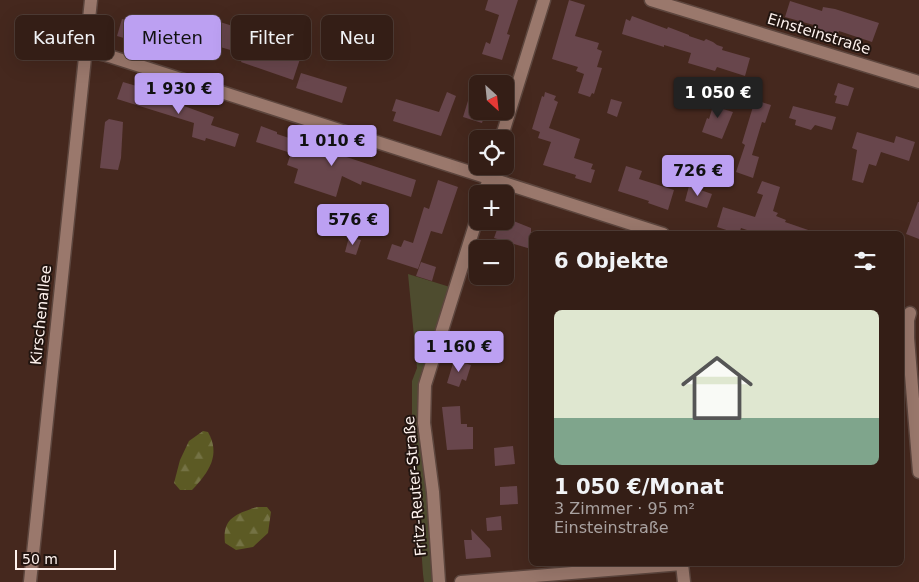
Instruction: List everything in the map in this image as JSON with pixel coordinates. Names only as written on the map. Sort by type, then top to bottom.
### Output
[{"type":"street","name":"Kirschenallee","points":[[90,15],[91,0]]},
{"type":"street","points":[[504,130],[544,0]]},
{"type":"street","name":"Einsteinstraße","points":[[651,0],[919,82]]},
{"type":"street","points":[[114,57],[469,165]]},
{"type":"street","name":"Kirschenallee","points":[[30,582],[67,219],[86,60]]},
{"type":"street","points":[[499,175],[655,231]]},
{"type":"street","name":"Fritz-Reuter-Straße","points":[[439,582],[433,492],[424,423],[425,385],[473,230]]},
{"type":"street","points":[[910,313],[908,338],[919,472]]},
{"type":"street","points":[[461,582],[657,566]]},
{"type":"street","points":[[682,566],[684,582]]},
{"type":"shaded area","points":[[408,274],[450,287],[418,396],[435,582],[424,582],[423,574],[412,419],[412,381],[417,368]]},
{"type":"green space","points":[[203,431],[208,432],[212,440],[213,456],[211,463],[204,477],[192,490],[180,490],[174,483],[180,460],[189,441]]},
{"type":"green space","points":[[257,507],[267,507],[271,512],[268,533],[253,547],[236,550],[225,543],[228,522],[237,515]]},
{"type":"building","points":[[488,0],[518,0],[507,34],[510,35],[502,60],[482,54],[486,42],[490,44],[499,15],[485,10]]},
{"type":"building","points":[[569,0],[585,5],[575,36],[599,43],[597,49],[602,51],[597,67],[602,68],[594,94],[592,93],[590,97],[578,93],[584,74],[576,71],[578,67],[552,59]]},
{"type":"building","points":[[790,1],[822,11],[823,7],[835,9],[879,23],[872,42],[839,31],[837,36],[816,29],[817,26],[785,17]]},
{"type":"building","points":[[632,16],[704,41],[706,39],[723,47],[722,50],[750,58],[745,76],[717,67],[715,71],[688,63],[691,53],[622,34],[626,19],[630,21]]},
{"type":"building","points":[[122,19],[124,20],[124,38],[117,36]]},
{"type":"building","points":[[221,22],[231,25],[231,50],[221,47]]},
{"type":"building","points":[[242,60],[300,60],[293,80],[241,62]]},
{"type":"building","points":[[301,73],[347,87],[342,103],[296,88]]},
{"type":"building","points":[[123,82],[140,87],[138,92],[164,101],[164,98],[214,117],[211,125],[239,134],[235,147],[206,138],[205,141],[192,137],[194,123],[117,99]]},
{"type":"building","points":[[838,83],[854,88],[848,106],[835,103],[837,96],[834,95]]},
{"type":"building","points":[[447,92],[456,96],[441,136],[393,121],[396,112],[392,111],[396,99],[439,112]]},
{"type":"building","points":[[545,92],[556,96],[554,100],[558,102],[549,128],[580,139],[574,158],[593,164],[591,169],[595,170],[591,183],[575,178],[576,175],[543,165],[551,142],[538,138],[540,132],[532,129],[542,96],[544,97]]},
{"type":"building","points":[[716,96],[726,99],[723,109],[733,112],[722,139],[702,132],[707,118],[709,119]]},
{"type":"building","points":[[469,98],[469,119],[463,117]]},
{"type":"building","points":[[611,99],[622,102],[617,117],[607,113]]},
{"type":"building","points":[[755,100],[771,105],[765,123],[762,122],[752,155],[759,157],[753,178],[736,172],[745,145],[742,143]]},
{"type":"building","points":[[793,106],[836,117],[832,130],[815,125],[811,130],[795,125],[796,120],[789,118]]},
{"type":"building","points":[[109,119],[123,122],[121,158],[118,170],[100,168],[105,122]]},
{"type":"building","points":[[261,126],[277,132],[277,134],[416,180],[411,197],[362,181],[361,185],[342,176],[336,197],[294,183],[298,169],[287,165],[291,153],[256,142]]},
{"type":"building","points":[[857,132],[894,143],[896,136],[915,142],[909,161],[881,152],[876,166],[869,164],[863,183],[852,180],[857,150],[852,148]]},
{"type":"building","points":[[626,166],[642,171],[639,179],[674,190],[668,210],[648,203],[649,201],[618,191]]},
{"type":"building","points":[[438,180],[458,187],[442,234],[431,231],[418,269],[387,259],[392,244],[401,247],[404,240],[413,243],[424,207],[429,209]]},
{"type":"building","points":[[762,181],[780,187],[773,211],[778,213],[776,216],[786,220],[785,222],[811,231],[750,231],[741,228],[740,231],[730,231],[717,227],[723,207],[755,217],[763,195],[757,193]]},
{"type":"building","points":[[689,186],[712,194],[707,208],[685,201]]},
{"type":"building","points":[[919,202],[919,239],[906,234]]},
{"type":"building","points":[[514,221],[531,228],[531,231],[529,231],[529,248],[514,244],[514,240],[494,238],[497,230],[514,230]]},
{"type":"building","points":[[349,237],[361,240],[356,255],[345,252]]},
{"type":"building","points":[[421,262],[436,267],[432,281],[416,276]]},
{"type":"building","points":[[454,360],[471,365],[466,381],[462,379],[459,387],[447,383]]},
{"type":"building","points":[[460,406],[461,424],[473,427],[473,449],[447,450],[442,407]]},
{"type":"building","points":[[513,446],[515,464],[495,466],[494,448]]},
{"type":"building","points":[[517,486],[518,504],[500,505],[500,487]]},
{"type":"building","points":[[501,516],[502,530],[487,531],[486,518]]},
{"type":"building","points":[[471,529],[490,549],[491,557],[466,559],[464,540],[472,540]]}]
